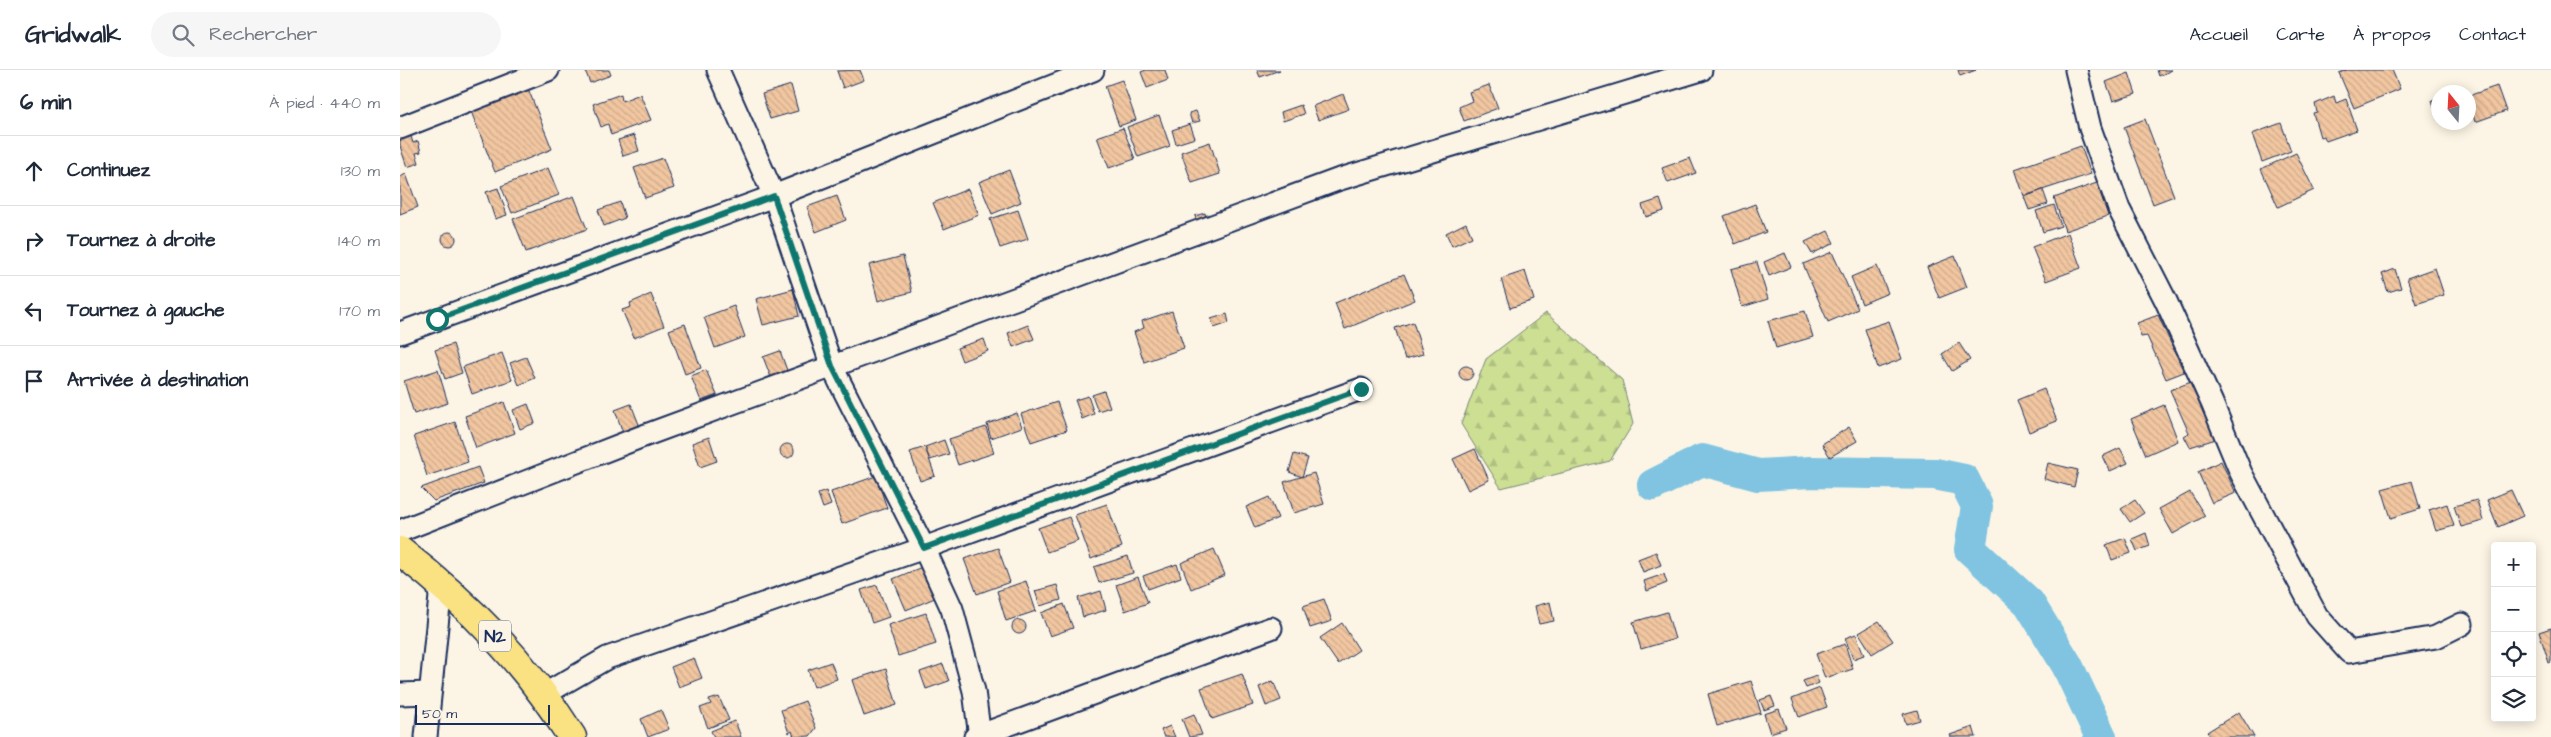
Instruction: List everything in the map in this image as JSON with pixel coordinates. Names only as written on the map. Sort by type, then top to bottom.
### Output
[{"type":"highway","name":"N2","points":[[400,552],[436,579],[512,654],[545,694],[572,737]]},
{"type":"street","points":[[400,128],[548,70]]},
{"type":"street","points":[[718,70],[774,196],[832,366],[924,548],[952,610],[974,691],[978,736],[1271,628]]},
{"type":"street","points":[[400,334],[774,196],[1093,70]]},
{"type":"street","points":[[400,531],[638,438],[1336,180],[1701,70]]},
{"type":"street","points":[[2076,70],[2090,128],[2119,209],[2166,301],[2212,403],[2240,473],[2317,616],[2349,652],[2436,637],[2462,624]]},
{"type":"street","points":[[545,694],[607,658],[924,548],[1361,389]]},
{"type":"street","points":[[426,737],[440,596],[436,579]]},
{"type":"street","points":[[400,694],[430,693]]},
{"type":"green space","points":[[1546,313],[1622,380],[1633,424],[1610,461],[1501,488],[1461,424],[1486,359]]},
{"type":"building","points":[[585,70],[609,70],[611,75],[590,83]]},
{"type":"building","points":[[860,70],[864,80],[843,88],[837,71]]},
{"type":"building","points":[[1146,70],[1165,70],[1168,80],[1147,88],[1141,72]]},
{"type":"building","points":[[1257,70],[1280,70],[1260,77]]},
{"type":"building","points":[[1958,70],[1976,70],[1960,76]]},
{"type":"building","points":[[2157,70],[2172,70],[2159,76]]},
{"type":"building","points":[[2347,70],[2392,70],[2400,89],[2354,108],[2339,73]]},
{"type":"building","points":[[2129,73],[2136,94],[2113,101],[2106,82]]},
{"type":"building","points":[[1122,80],[1136,120],[1119,126],[1105,86]]},
{"type":"building","points":[[791,85],[798,111],[770,119],[762,94]]},
{"type":"building","points":[[1489,85],[1498,108],[1464,121],[1459,107],[1472,101],[1469,92]]},
{"type":"building","points":[[527,86],[552,149],[495,172],[470,109]]},
{"type":"building","points":[[2497,86],[2506,111],[2476,122],[2476,93]]},
{"type":"building","points":[[621,94],[622,101],[640,94],[651,120],[611,135],[608,124],[601,127],[593,104]]},
{"type":"building","points":[[1343,94],[1349,109],[1318,120],[1313,106]]},
{"type":"building","points":[[2334,96],[2336,103],[2346,99],[2357,130],[2326,141],[2324,136],[2320,137],[2313,113],[2317,112],[2315,104]]},
{"type":"building","points":[[1301,105],[1304,114],[1283,121],[1281,112]]},
{"type":"building","points":[[1196,111],[1200,121],[1192,123],[1189,113]]},
{"type":"building","points":[[1159,115],[1170,146],[1138,157],[1127,127]]},
{"type":"building","points":[[2145,119],[2174,196],[2153,204],[2124,127]]},
{"type":"building","points":[[2281,123],[2291,151],[2262,162],[2252,134]]},
{"type":"building","points":[[1190,124],[1195,138],[1176,144],[1172,130]]},
{"type":"building","points":[[1123,128],[1135,159],[1109,168],[1097,137]]},
{"type":"building","points":[[410,133],[413,143],[418,141],[421,152],[416,153],[419,163],[407,167],[400,146],[400,137]]},
{"type":"building","points":[[634,135],[639,151],[623,156],[618,140]]},
{"type":"building","points":[[1210,142],[1220,174],[1192,183],[1181,152]]},
{"type":"building","points":[[2081,146],[2091,174],[2024,196],[2015,169]]},
{"type":"building","points":[[2296,153],[2314,190],[2278,207],[2261,169]]},
{"type":"building","points":[[663,158],[674,188],[645,198],[634,168]]},
{"type":"building","points":[[1690,158],[1696,173],[1668,183],[1662,168]]},
{"type":"building","points":[[548,168],[559,195],[512,213],[501,186]]},
{"type":"building","points":[[1009,170],[1021,202],[992,214],[979,182]]},
{"type":"building","points":[[406,174],[418,207],[400,214],[400,177]]},
{"type":"building","points":[[2097,183],[2108,216],[2065,231],[2054,198]]},
{"type":"building","points":[[498,188],[507,215],[495,219],[486,192]]},
{"type":"building","points":[[968,189],[979,215],[944,229],[933,203]]},
{"type":"building","points":[[2043,190],[2048,204],[2029,210],[2024,197]]},
{"type":"building","points":[[574,196],[587,229],[526,252],[513,219]]},
{"type":"building","points":[[837,196],[846,220],[816,232],[807,207]]},
{"type":"building","points":[[1660,199],[1664,211],[1646,217],[1642,205]]},
{"type":"building","points":[[620,202],[625,218],[604,226],[598,210]]},
{"type":"building","points":[[1755,204],[1766,232],[1735,244],[1724,216]]},
{"type":"building","points":[[2054,205],[2061,226],[2043,232],[2036,211]]},
{"type":"building","points":[[1018,210],[1028,239],[1000,248],[990,219]]},
{"type":"building","points":[[1205,213],[1207,222],[1198,225],[1195,216]]},
{"type":"building","points":[[1466,223],[1472,237],[1452,246],[1446,233]]},
{"type":"building","points":[[1828,231],[1834,243],[1812,254],[1805,242]]},
{"type":"building","points":[[446,232],[452,232],[456,239],[452,246],[446,246],[442,242],[442,236]]},
{"type":"building","points":[[2068,233],[2081,268],[2046,281],[2032,247]]},
{"type":"building","points":[[1832,252],[1858,309],[1828,322],[1803,264]]},
{"type":"building","points":[[1785,253],[1791,267],[1769,276],[1764,262]]},
{"type":"building","points":[[903,256],[912,292],[878,301],[869,265]]},
{"type":"building","points":[[1955,256],[1967,287],[1939,298],[1927,267]]},
{"type":"building","points":[[1757,262],[1768,299],[1742,307],[1731,269]]},
{"type":"building","points":[[1877,266],[1888,293],[1862,304],[1851,277]]},
{"type":"building","points":[[2435,268],[2444,295],[2416,304],[2407,278]]},
{"type":"building","points":[[2395,269],[2401,288],[2388,292],[2382,274]]},
{"type":"building","points":[[1525,271],[1534,300],[1510,308],[1501,279]]},
{"type":"building","points":[[1404,274],[1415,300],[1345,329],[1335,303]]},
{"type":"building","points":[[793,289],[799,316],[763,325],[756,299]]},
{"type":"building","points":[[651,294],[664,326],[634,338],[622,310],[631,307],[630,303]]},
{"type":"building","points":[[734,306],[745,337],[715,348],[704,317]]},
{"type":"building","points":[[1172,311],[1184,348],[1144,362],[1134,332],[1144,328],[1142,321]]},
{"type":"building","points":[[1805,311],[1813,337],[1776,348],[1768,321]]},
{"type":"building","points":[[1227,314],[1229,323],[1214,328],[1211,319]]},
{"type":"building","points":[[2158,315],[2184,372],[2166,379],[2147,336],[2141,337],[2137,323]]},
{"type":"building","points":[[1889,321],[1902,359],[1878,368],[1865,329]]},
{"type":"building","points":[[1413,322],[1423,354],[1405,359],[1395,328]]},
{"type":"building","points":[[685,324],[701,368],[685,374],[669,330]]},
{"type":"building","points":[[1028,325],[1034,339],[1013,347],[1008,333]]},
{"type":"building","points":[[984,339],[988,351],[962,361],[957,348]]},
{"type":"building","points":[[1959,343],[1970,360],[1952,371],[1942,354]]},
{"type":"building","points":[[453,344],[462,373],[445,379],[435,350]]},
{"type":"building","points":[[780,351],[788,373],[772,380],[763,357]]},
{"type":"building","points":[[502,353],[512,380],[472,394],[463,367]]},
{"type":"building","points":[[526,357],[535,378],[519,385],[510,363]]},
{"type":"building","points":[[1466,366],[1471,368],[1473,373],[1471,378],[1466,380],[1461,378],[1459,373],[1461,368]]},
{"type":"building","points":[[438,370],[448,403],[414,414],[404,381]]},
{"type":"building","points":[[706,370],[717,395],[701,401],[691,376]]},
{"type":"building","points":[[2191,382],[2216,439],[2190,447],[2184,436],[2189,433],[2170,390]]},
{"type":"building","points":[[2044,389],[2057,421],[2029,432],[2017,400]]},
{"type":"building","points":[[1104,391],[1110,407],[1098,411],[1092,395]]},
{"type":"building","points":[[1088,396],[1094,414],[1082,419],[1075,400]]},
{"type":"building","points":[[504,402],[515,433],[476,448],[465,416]]},
{"type":"building","points":[[1057,402],[1067,430],[1031,442],[1021,414]]},
{"type":"building","points":[[528,404],[535,423],[520,429],[513,410]]},
{"type":"building","points":[[631,404],[640,427],[623,433],[615,410]]},
{"type":"building","points":[[2164,405],[2178,441],[2146,455],[2131,419]]},
{"type":"building","points":[[1017,413],[1022,427],[991,438],[987,424]]},
{"type":"building","points":[[455,422],[468,462],[427,476],[414,436]]},
{"type":"building","points":[[986,427],[994,453],[958,465],[949,439]]},
{"type":"building","points":[[1849,427],[1857,441],[1830,457],[1822,444]]},
{"type":"building","points":[[709,437],[717,461],[700,467],[692,443]]},
{"type":"building","points":[[944,440],[949,454],[930,460],[925,447]]},
{"type":"building","points":[[784,444],[790,444],[794,451],[790,458],[784,458],[780,454],[780,448]]},
{"type":"building","points":[[925,447],[935,476],[920,481],[910,452]]},
{"type":"building","points":[[2120,448],[2128,463],[2110,471],[2103,456]]},
{"type":"building","points":[[1475,449],[1489,480],[1468,490],[1453,459]]},
{"type":"building","points":[[1294,454],[1308,458],[1302,477],[1289,472]]},
{"type":"building","points":[[2221,461],[2236,493],[2212,503],[2198,472]]},
{"type":"building","points":[[2048,463],[2078,470],[2074,487],[2044,479]]},
{"type":"building","points":[[478,467],[484,483],[434,501],[421,488]]},
{"type":"building","points":[[1314,473],[1324,504],[1294,513],[1284,482]]},
{"type":"building","points":[[876,476],[887,508],[842,524],[831,492]]},
{"type":"building","points":[[2412,481],[2420,509],[2391,518],[2382,489]]},
{"type":"building","points":[[2511,490],[2523,516],[2498,527],[2487,500]]},
{"type":"building","points":[[826,491],[831,505],[823,508],[818,494]]},
{"type":"building","points":[[2190,492],[2205,516],[2173,534],[2159,509]]},
{"type":"building","points":[[1269,497],[1278,518],[1255,528],[1246,507]]},
{"type":"building","points":[[2135,500],[2144,513],[2130,522],[2121,509]]},
{"type":"building","points":[[2477,500],[2483,521],[2461,527],[2454,506]]},
{"type":"building","points":[[1107,504],[1122,547],[1091,559],[1075,515]]},
{"type":"building","points":[[2447,504],[2454,526],[2436,531],[2429,510]]},
{"type":"building","points":[[1069,517],[1078,541],[1047,552],[1038,528]]},
{"type":"building","points":[[2146,533],[2150,546],[2137,551],[2132,539]]},
{"type":"building","points":[[2125,538],[2131,553],[2112,560],[2106,545]]},
{"type":"building","points":[[998,548],[1010,582],[977,594],[964,559]]},
{"type":"building","points":[[1214,549],[1225,575],[1191,589],[1181,563]]},
{"type":"building","points":[[1656,552],[1661,565],[1643,572],[1638,559]]},
{"type":"building","points":[[1128,556],[1133,573],[1099,583],[1094,567]]},
{"type":"building","points":[[929,564],[942,595],[906,610],[893,579]]},
{"type":"building","points":[[1177,564],[1181,577],[1148,589],[1143,576]]},
{"type":"building","points":[[1664,574],[1667,583],[1647,591],[1644,581]]},
{"type":"building","points":[[1138,577],[1148,603],[1125,611],[1116,585]]},
{"type":"building","points":[[1026,581],[1036,611],[1006,621],[997,591]]},
{"type":"building","points":[[877,585],[889,617],[872,623],[861,590]]},
{"type":"building","points":[[1057,585],[1061,600],[1040,606],[1035,591]]},
{"type":"building","points":[[1101,591],[1106,610],[1083,617],[1078,598]]},
{"type":"building","points":[[1324,599],[1332,621],[1310,628],[1303,606]]},
{"type":"building","points":[[1550,602],[1554,621],[1539,624],[1535,606]]},
{"type":"building","points":[[1064,604],[1073,628],[1050,636],[1041,613]]},
{"type":"building","points":[[1667,612],[1675,639],[1641,649],[1633,622]]},
{"type":"building","points":[[926,613],[936,644],[898,656],[888,625]]},
{"type":"building","points":[[1016,620],[1022,620],[1026,627],[1022,634],[1016,634],[1012,630],[1012,624]]},
{"type":"building","points":[[1879,621],[1893,641],[1872,654],[1859,633]]},
{"type":"building","points":[[1342,623],[1359,650],[1338,664],[1320,638]]},
{"type":"building","points":[[2551,628],[2551,662],[2549,663],[2539,632]]},
{"type":"building","points":[[1856,634],[1864,655],[1853,659],[1845,638]]},
{"type":"building","points":[[1845,644],[1853,669],[1825,678],[1816,654]]},
{"type":"building","points":[[694,658],[702,678],[679,687],[671,667]]},
{"type":"building","points":[[831,662],[837,679],[814,687],[808,670]]},
{"type":"building","points":[[943,664],[949,681],[926,689],[920,672]]},
{"type":"building","points":[[886,669],[897,705],[864,716],[852,680]]},
{"type":"building","points":[[1242,674],[1253,705],[1212,719],[1201,688]]},
{"type":"building","points":[[1816,676],[1819,683],[1806,688],[1803,681]]},
{"type":"building","points":[[1273,681],[1281,700],[1266,706],[1259,687]]},
{"type":"building","points":[[1751,681],[1761,713],[1717,726],[1708,694]]},
{"type":"building","points":[[1820,688],[1827,707],[1799,717],[1792,699]]},
{"type":"building","points":[[1771,696],[1775,706],[1764,710],[1760,700]]},
{"type":"building","points":[[719,697],[729,720],[708,728],[700,708],[711,704],[709,700]]},
{"type":"building","points":[[805,701],[816,728],[810,736],[794,737],[792,731],[789,733],[781,710]]},
{"type":"building","points":[[1779,709],[1786,728],[1770,733],[1764,714]]},
{"type":"building","points":[[661,710],[669,729],[648,737],[641,719]]},
{"type":"building","points":[[1917,710],[1920,720],[1906,724],[1903,714]]},
{"type":"building","points":[[2239,712],[2254,737],[2211,737],[2207,732]]},
{"type":"building","points":[[1194,714],[1202,735],[1189,737],[1182,719]]},
{"type":"building","points":[[735,721],[741,737],[714,737],[711,731]]},
{"type":"building","points":[[1170,726],[1175,737],[1164,737],[1161,730]]},
{"type":"building","points":[[1973,727],[1976,737],[1951,737],[1950,735]]},
{"type":"waterway","points":[[1653,485],[1702,460],[1758,475],[1811,472],[1935,474],[1964,480],[1977,506],[1970,549],[2029,603],[2067,665],[2101,737]]},
{"type":"route","points":[[437,319],[774,196],[832,366],[924,548],[1361,389]]}]
